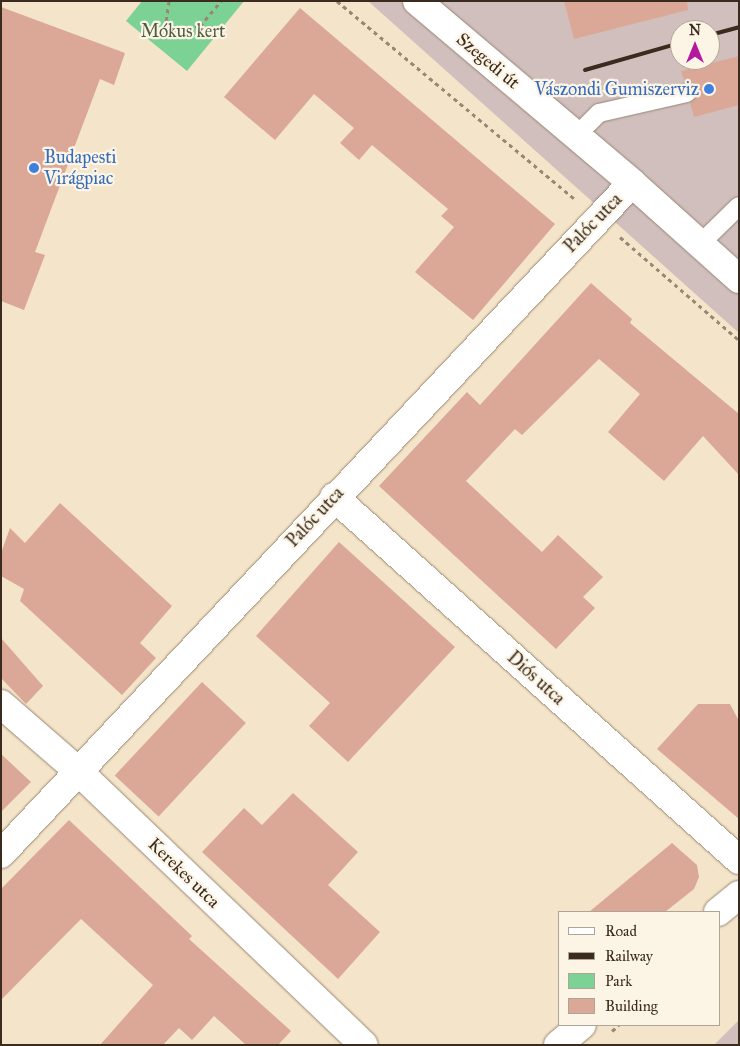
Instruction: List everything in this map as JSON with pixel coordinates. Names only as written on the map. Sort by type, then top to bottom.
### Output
[{"type":"street","name":"Szegedi út","points":[[417,1],[632,183],[739,278]]},
{"type":"street","name":"Palóc utca","points":[[1,854],[77,770],[632,183]]},
{"type":"street","name":"Diós utca","points":[[334,497],[739,860]]},
{"type":"street","name":"Kerekes utca","points":[[1,704],[77,770],[364,1045]]},
{"type":"street","points":[[719,911],[739,895]]},
{"type":"street","points":[[558,1045],[581,1026]]},
{"type":"lane","points":[[576,136],[599,113],[688,93]]},
{"type":"lane","points":[[700,244],[739,206]]},
{"type":"path","points":[[169,1],[166,22],[170,28],[180,31],[200,26],[221,1]]},
{"type":"path","points":[[337,1],[598,218],[739,340]]},
{"type":"shaded area","points":[[368,1],[739,1],[739,333]]},
{"type":"shaded area","points":[[739,1020],[739,1045],[714,1045]]},
{"type":"green space","name":"Mókus kert","points":[[142,1],[244,1],[187,71],[126,21]]},
{"type":"building","points":[[564,1],[687,1],[688,10],[574,39]]},
{"type":"building","name":"Budapesti Virágpiac","points":[[1,7],[125,53],[114,85],[100,79],[35,252],[45,255],[24,310],[1,301]]},
{"type":"building","points":[[300,8],[555,224],[473,320],[415,272],[454,227],[441,216],[448,209],[372,145],[359,160],[340,143],[354,128],[314,94],[275,140],[224,97]]},
{"type":"building","points":[[739,56],[739,105],[694,117],[690,103],[697,97],[697,90],[691,83],[685,83],[681,71],[720,70],[720,61]]},
{"type":"building","points":[[591,283],[632,319],[630,323],[739,414],[739,475],[703,436],[664,481],[608,432],[640,394],[599,359],[522,435],[515,429],[466,481],[542,552],[558,535],[603,577],[583,597],[595,608],[556,649],[379,486],[467,392],[480,405]]},
{"type":"building","points":[[60,503],[172,606],[140,643],[156,658],[122,695],[20,601],[24,589],[1,576],[1,553],[10,528],[25,543]]},
{"type":"building","points":[[339,542],[455,647],[348,762],[309,726],[330,703],[256,636]]},
{"type":"building","points":[[1,638],[43,686],[26,704],[1,678]]},
{"type":"building","points":[[202,682],[246,723],[159,817],[115,776]]},
{"type":"building","points":[[698,704],[730,704],[739,721],[739,819],[657,749]]},
{"type":"building","points":[[1,754],[31,782],[1,812]]},
{"type":"building","points":[[293,793],[358,852],[328,885],[380,932],[338,979],[202,852],[244,808],[262,825]]},
{"type":"building","points":[[69,820],[192,936],[189,939],[291,1031],[278,1045],[246,1045],[214,1016],[192,1040],[179,1028],[163,1045],[100,1045],[153,985],[81,919],[1,1000],[1,889]]},
{"type":"building","points":[[672,843],[697,865],[699,877],[694,889],[666,911],[590,911]]},
{"type":"railway","points":[[720,32],[739,27]]},
{"type":"railway","points":[[585,70],[670,46]]},
{"type":"place","name":"Vászondi Gumiszerviz","points":[[709,89]]},
{"type":"place","name":"Budapesti Virágpiac","points":[[34,168]]}]
